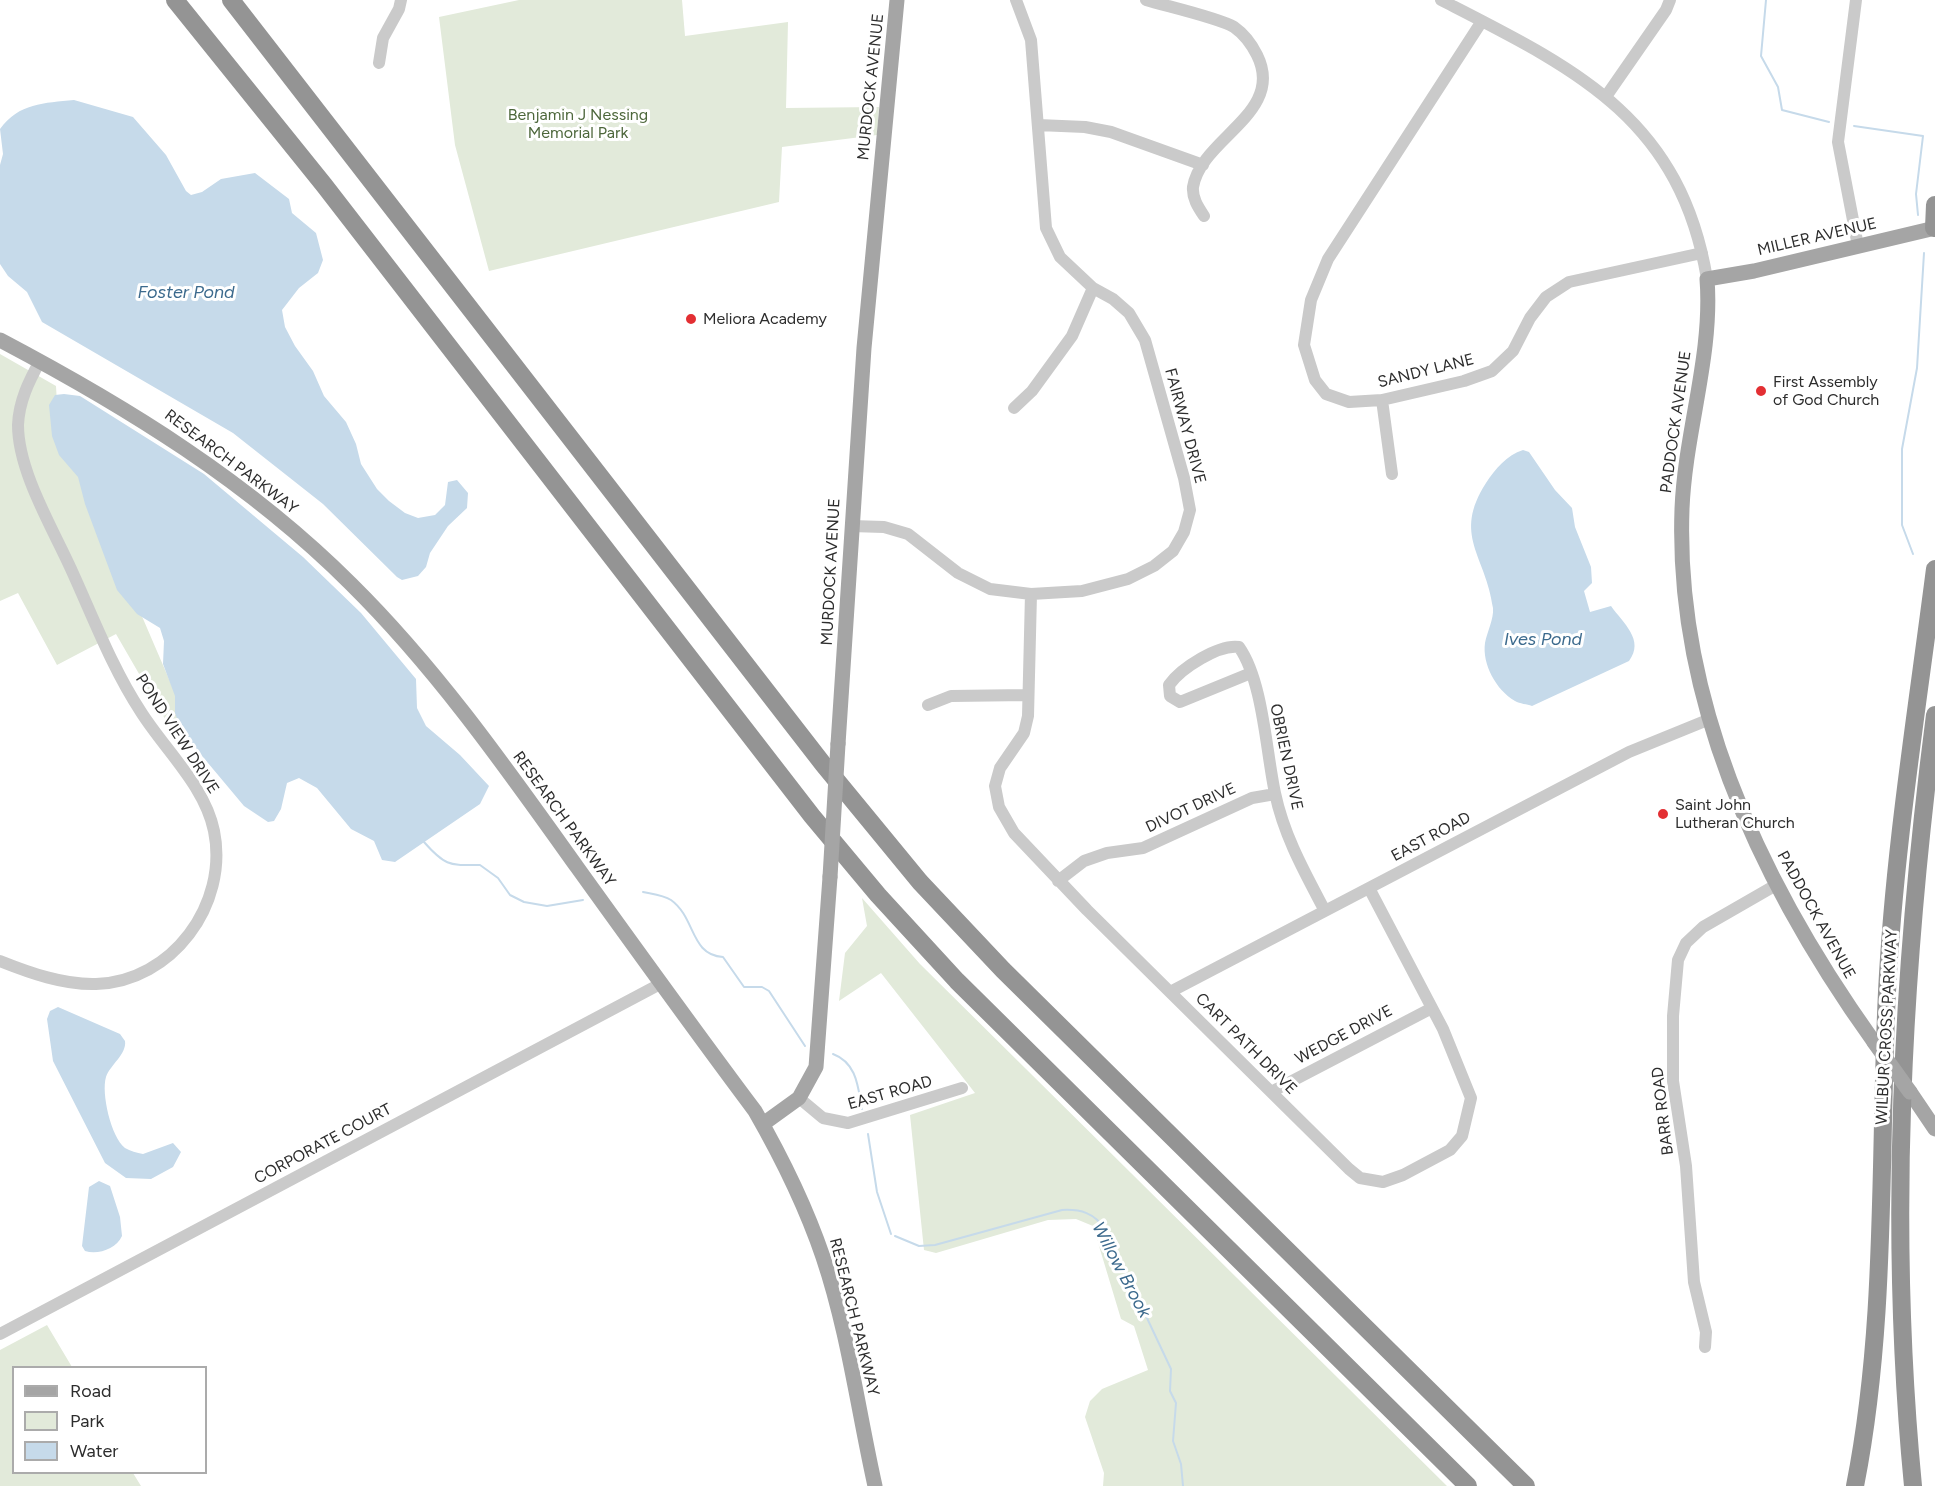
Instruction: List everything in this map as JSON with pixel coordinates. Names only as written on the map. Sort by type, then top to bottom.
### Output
[{"type":"highway","points":[[175,0],[324,184],[812,816],[878,895],[968,993],[1468,1486]]},
{"type":"highway","points":[[231,0],[823,764],[912,873],[1002,970],[1526,1486]]},
{"type":"highway","points":[[1934,228],[1935,205]]},
{"type":"highway","name":"WILBUR CROSS PARKWAY","points":[[1855,1486],[1867,1408],[1878,1302],[1887,1010],[1893,922],[1935,569]]},
{"type":"highway","name":"WILBUR CROSS PARKWAY","points":[[1913,1486],[1905,1391],[1900,1248],[1902,1066],[1917,862],[1935,715]]},
{"type":"main road","name":"MURDOCK AVENUE","points":[[763,1124],[799,1098],[812,1077],[818,1055],[851,526],[897,0]]},
{"type":"main road","name":"MILLER AVENUE","points":[[1707,279],[1754,271],[1934,228]]},
{"type":"main road","name":"PADDOCK AVENUE","points":[[1707,279],[1706,330],[1687,454],[1682,528],[1691,632],[1710,719],[1742,808],[1776,885],[1827,974],[1935,1129]]},
{"type":"main road","name":"RESEARCH PARKWAY","points":[[0,340],[130,412],[198,456],[272,513],[350,582],[453,698],[763,1124],[800,1198],[824,1260],[842,1328],[875,1486]]},
{"type":"street","points":[[379,63],[383,38],[399,9],[400,0]]},
{"type":"street","name":"FAIRWAY DRIVE","points":[[851,526],[884,527],[908,534],[958,573],[990,589],[1031,594],[1082,591],[1128,579],[1154,566],[1173,551],[1184,532],[1190,510],[1184,478],[1145,340],[1129,313],[1113,299],[1093,288],[1060,258],[1046,228],[1031,40],[1016,0]]},
{"type":"street","points":[[1146,0],[1233,27],[1251,44],[1261,63],[1263,84],[1256,104],[1203,165],[1193,188],[1194,200],[1204,216]]},
{"type":"street","name":"PADDOCK AVENUE","points":[[1441,0],[1556,61],[1606,95],[1643,131],[1666,163],[1686,207],[1702,253],[1707,279]]},
{"type":"street","points":[[1606,95],[1666,10],[1670,0]]},
{"type":"street","points":[[1857,0],[1838,142],[1858,246]]},
{"type":"street","name":"SANDY LANE","points":[[1482,21],[1328,259],[1311,300],[1304,345],[1315,380],[1326,394],[1349,402],[1382,400],[1464,381],[1492,371],[1513,351],[1530,318],[1546,297],[1569,282],[1702,253]]},
{"type":"street","points":[[1038,125],[1085,127],[1111,132],[1203,165]]},
{"type":"street","points":[[1014,408],[1032,391],[1072,336],[1093,288]]},
{"type":"street","name":"POND VIEW DRIVE","points":[[0,961],[77,984],[106,983],[142,974],[174,952],[190,935],[203,914],[212,890],[217,859],[214,831],[200,796],[127,690],[26,468],[18,426],[20,407],[40,361]]},
{"type":"street","points":[[1382,400],[1392,474]]},
{"type":"street","name":"CART PATH DRIVE","points":[[1031,594],[1028,716],[1024,733],[1000,768],[995,786],[999,807],[1014,833],[1058,880],[1360,1179],[1383,1182],[1403,1175],[1450,1150],[1462,1136],[1471,1098],[1432,1008],[1369,888]]},
{"type":"street","name":"OBRIEN DRIVE","points":[[1251,673],[1180,702],[1170,696],[1168,684],[1177,673],[1228,645],[1239,647],[1247,657],[1251,673],[1268,747],[1275,794],[1294,852],[1325,911]]},
{"type":"street","points":[[928,705],[951,696],[1028,695]]},
{"type":"street","name":"EAST ROAD","points":[[1170,992],[1629,752],[1710,719]]},
{"type":"street","name":"DIVOT DRIVE","points":[[1058,880],[1084,861],[1107,852],[1143,848],[1252,798],[1275,794]]},
{"type":"street","name":"BARR ROAD","points":[[1705,1347],[1706,1332],[1694,1282],[1686,1166],[1673,1081],[1673,1016],[1678,960],[1686,943],[1703,927],[1776,885]]},
{"type":"street","name":"CORPORATE COURT","points":[[0,1334],[662,984]]},
{"type":"street","name":"WEDGE DRIVE","points":[[1271,1092],[1432,1008]]},
{"type":"street","name":"EAST ROAD","points":[[799,1098],[823,1118],[848,1123],[962,1088]]},
{"type":"green space","name":"Benjamin J Nessing Memorial Park","points":[[519,0],[682,0],[685,36],[788,22],[786,108],[879,107],[877,135],[782,147],[779,202],[489,271],[455,145],[439,17]]},
{"type":"green space","points":[[0,354],[56,386],[58,421],[184,714],[168,724],[116,634],[57,665],[18,593],[0,601]]},
{"type":"green space","points":[[862,898],[920,964],[1447,1486],[1103,1486],[1104,1473],[1085,1417],[1090,1401],[1102,1389],[1148,1370],[1134,1326],[1121,1319],[1093,1226],[1076,1219],[1048,1220],[936,1253],[924,1250],[910,1115],[975,1093],[881,973],[839,1001],[845,953],[867,926]]},
{"type":"green space","points":[[47,1325],[71,1366],[12,1366],[12,1474],[134,1474],[141,1486],[0,1486],[0,1350]]},
{"type":"water","name":"Foster Pond","points":[[74,100],[133,117],[166,155],[186,191],[191,195],[202,192],[221,179],[255,173],[289,199],[292,213],[316,233],[323,260],[318,273],[299,288],[282,310],[285,327],[313,371],[324,396],[346,422],[356,444],[361,464],[377,489],[389,501],[405,513],[418,518],[435,515],[445,505],[448,482],[457,480],[468,493],[467,508],[448,526],[430,553],[426,567],[418,576],[402,580],[397,577],[323,504],[233,433],[42,322],[27,292],[8,276],[0,264],[0,165],[3,154],[0,129],[7,120],[24,109]]},
{"type":"water","points":[[55,395],[80,396],[204,474],[303,557],[361,613],[416,679],[417,708],[426,726],[460,755],[489,786],[480,804],[395,862],[382,860],[374,841],[351,829],[317,788],[299,778],[287,783],[281,809],[274,821],[268,822],[244,806],[182,732],[175,713],[175,696],[163,664],[164,641],[160,628],[137,614],[117,590],[85,504],[78,477],[59,455],[52,436],[49,405]]},
{"type":"water","name":"Ives Pond","points":[[1523,450],[1529,452],[1555,490],[1572,508],[1575,527],[1591,567],[1592,583],[1584,591],[1590,612],[1611,606],[1626,625],[1634,639],[1635,646],[1629,661],[1532,706],[1517,702],[1508,696],[1496,683],[1488,668],[1485,643],[1493,608],[1471,532],[1476,501],[1486,483],[1502,463]]},
{"type":"water","points":[[58,1007],[120,1034],[125,1041],[125,1046],[108,1073],[105,1084],[106,1104],[115,1135],[125,1148],[143,1154],[173,1143],[181,1152],[173,1167],[151,1179],[126,1178],[105,1163],[53,1061],[47,1019],[50,1011]]},
{"type":"water","points":[[99,1181],[110,1186],[120,1217],[122,1236],[111,1248],[90,1252],[85,1251],[82,1246],[89,1187]]},
{"type":"waterway","points":[[1766,0],[1761,56],[1778,87],[1782,110],[1829,122]]},
{"type":"waterway","points":[[1854,126],[1923,136],[1916,194],[1918,215]]},
{"type":"waterway","points":[[1913,554],[1902,525],[1902,449],[1917,368],[1924,253]]},
{"type":"waterway","name":"Willow Brook","points":[[424,842],[449,863],[480,865],[498,878],[510,895],[524,902],[547,906],[583,900]]},
{"type":"waterway","name":"Willow Brook","points":[[643,892],[671,900],[685,916],[704,950],[712,955],[723,957],[744,987],[762,987],[769,991],[805,1046]]},
{"type":"waterway","name":"Willow Brook","points":[[833,1054],[847,1063],[852,1070],[862,1109]]},
{"type":"waterway","name":"Willow Brook","points":[[868,1134],[877,1192],[891,1234]]},
{"type":"waterway","name":"Willow Brook","points":[[895,1236],[919,1246],[935,1245],[1062,1210],[1081,1211],[1096,1219],[1105,1229],[1171,1369],[1170,1391],[1176,1403],[1173,1441],[1181,1464],[1183,1486]]},
{"type":"place","name":"Meliora Academy","points":[[691,319]]},
{"type":"place","name":"First Assembly of God Church","points":[[1761,391]]},
{"type":"place","name":"Saint John Lutheran Church","points":[[1663,814]]}]
